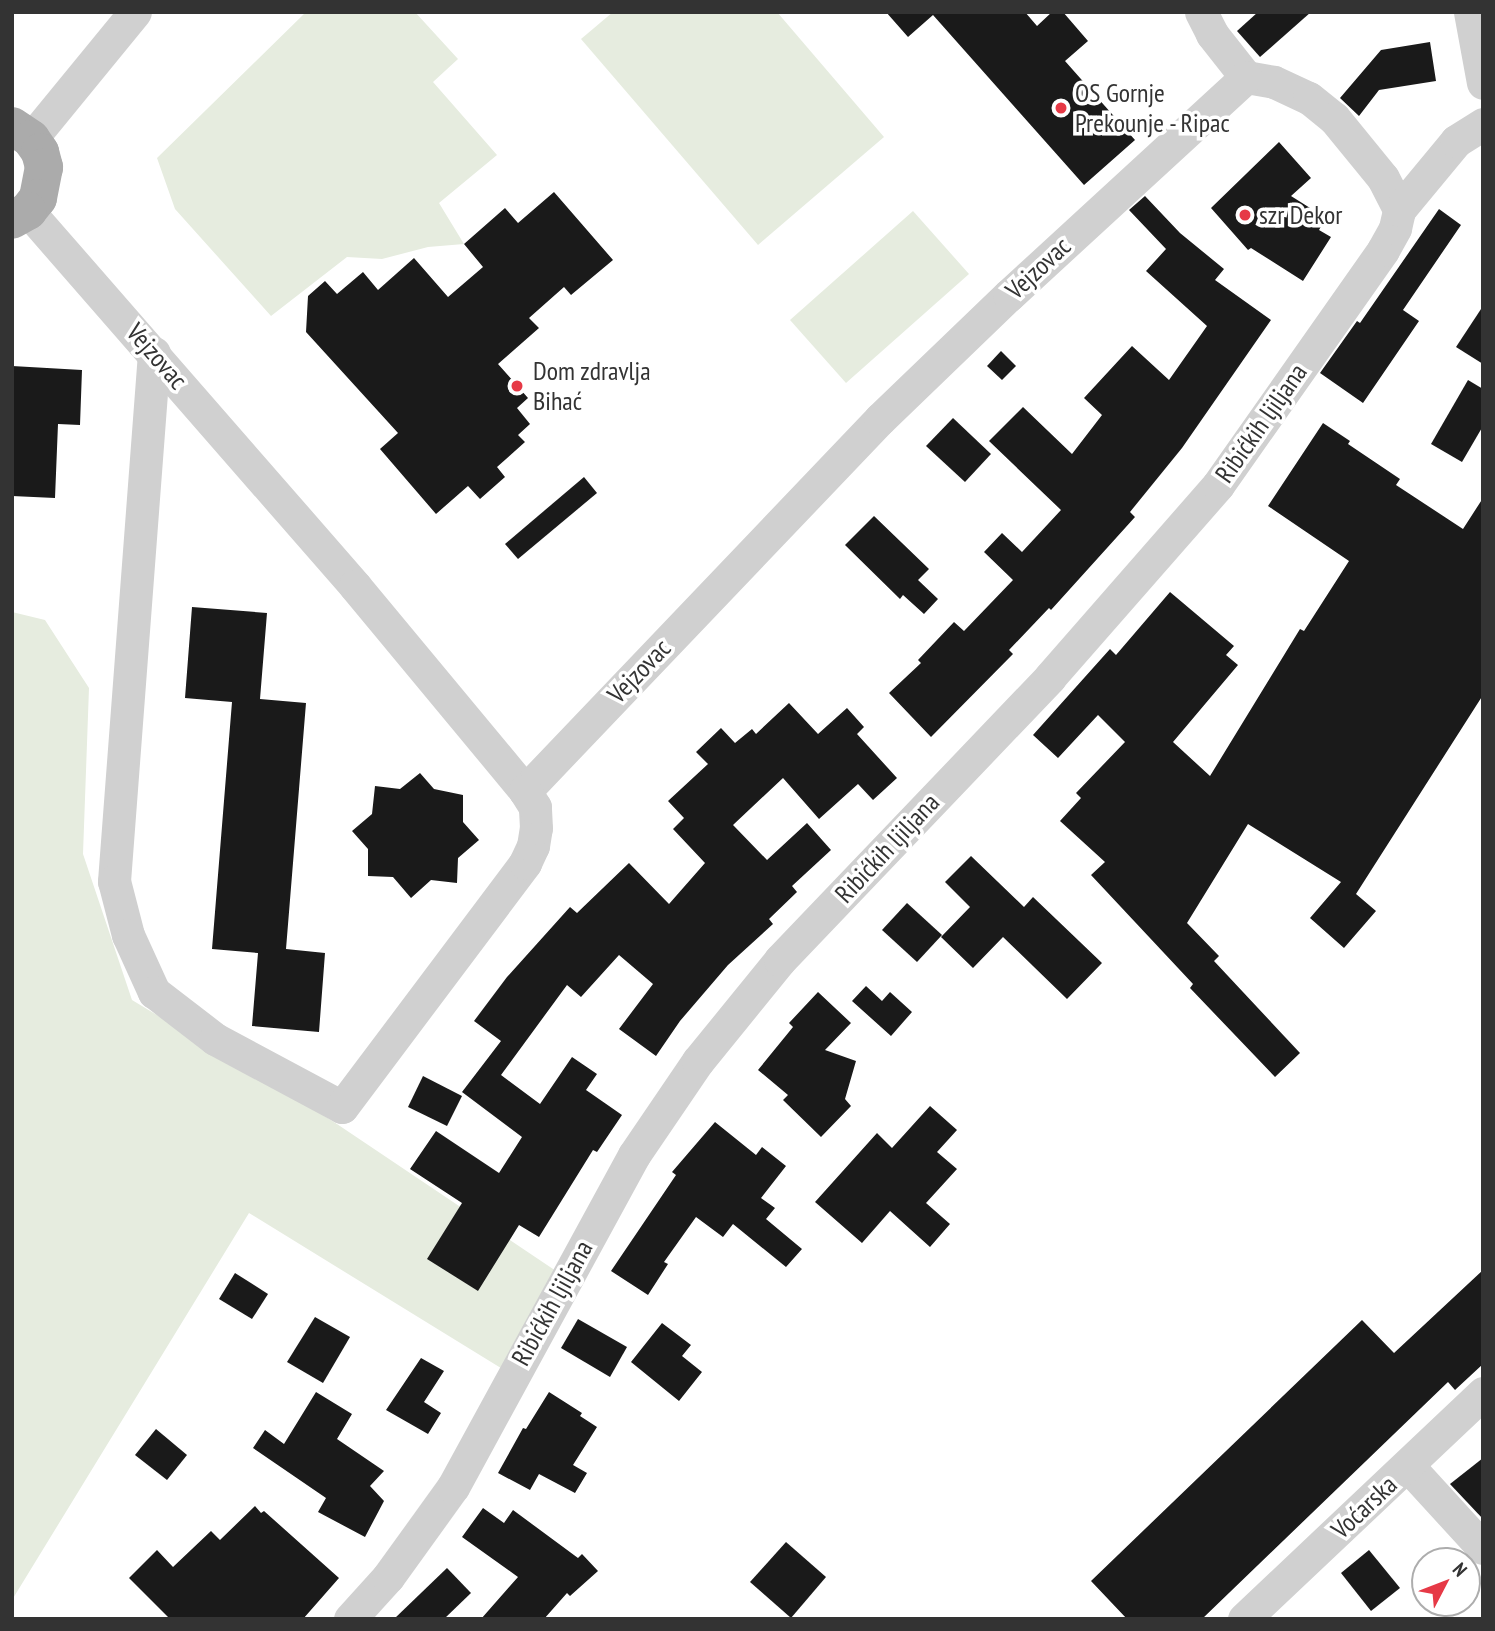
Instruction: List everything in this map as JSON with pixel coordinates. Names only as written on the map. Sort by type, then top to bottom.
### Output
[{"type":"main road","points":[[20,216],[38,198],[44,175],[40,152],[22,132]]},
{"type":"street","points":[[22,132],[135,12]]},
{"type":"street","points":[[1201,12],[1212,34],[1246,77],[1274,82],[1297,92],[1335,118],[1383,178],[1399,210]]},
{"type":"street","points":[[1470,12],[1483,83]]},
{"type":"street","name":"Vejzovac","points":[[20,216],[155,353],[525,790],[880,419],[1009,295],[1246,77]]},
{"type":"street","name":"Ribićkih ljiljana","points":[[350,1619],[388,1577],[453,1487],[634,1155],[698,1061],[780,960],[1050,677],[1218,485],[1383,250],[1395,228],[1399,210],[1456,141],[1483,124]]},
{"type":"street","points":[[155,353],[114,881],[128,935],[154,992],[215,1039],[342,1107],[525,863],[533,846],[536,828],[535,807],[525,790]]},
{"type":"street","name":"Voćarska","points":[[1244,1619],[1483,1394]]},
{"type":"street","points":[[1408,1466],[1483,1548]]},
{"type":"shaded area","points":[[306,12],[415,12],[458,59],[433,82],[497,155],[439,203],[464,244],[428,247],[382,259],[347,257],[271,316],[175,209],[157,158]]},
{"type":"shaded area","points":[[613,12],[777,12],[884,137],[758,245],[581,39]]},
{"type":"shaded area","points":[[913,211],[969,274],[846,383],[790,320]]},
{"type":"shaded area","points":[[12,612],[45,620],[89,688],[83,854],[132,1000],[331,1120],[556,1271],[509,1373],[249,1213],[12,1600]]},
{"type":"building","name":"OS Gornje Prekounje - Ripac","points":[[886,12],[1025,12],[1037,26],[1052,12],[1063,12],[1088,41],[1065,61],[1135,140],[1084,185],[933,15],[908,37]]},
{"type":"building","points":[[1258,12],[1311,12],[1260,57],[1237,31]]},
{"type":"building","points":[[1430,42],[1436,81],[1379,90],[1359,116],[1340,98],[1381,50]]},
{"type":"building","points":[[1279,142],[1311,178],[1291,196],[1326,218],[1319,230],[1331,237],[1303,281],[1251,248],[1248,250],[1211,208]]},
{"type":"building","points":[[554,192],[613,260],[571,295],[564,287],[529,318],[539,328],[498,364],[528,398],[517,408],[530,424],[518,435],[525,442],[497,467],[505,477],[480,499],[468,486],[436,514],[380,449],[398,433],[306,332],[308,296],[325,281],[337,294],[363,272],[378,290],[414,258],[448,297],[483,267],[464,244],[505,208],[518,223]]},
{"type":"building","points":[[1145,196],[1180,233],[1224,269],[1215,280],[1271,320],[1182,448],[1130,512],[1135,517],[1051,610],[1049,608],[1009,650],[1013,654],[931,737],[889,693],[921,663],[918,660],[954,622],[964,631],[1013,580],[984,552],[1002,533],[1022,552],[1061,510],[989,441],[1023,407],[1072,454],[1102,415],[1084,398],[1132,346],[1169,380],[1207,326],[1146,271],[1166,249],[1129,210]]},
{"type":"building","points":[[1439,209],[1461,225],[1403,310],[1419,321],[1363,403],[1320,373],[1357,321],[1360,323]]},
{"type":"building","points":[[1483,306],[1483,364],[1456,347]]},
{"type":"building","points":[[1001,351],[1016,366],[1002,380],[987,366]]},
{"type":"building","points":[[12,366],[82,370],[80,425],[58,424],[55,498],[12,496]]},
{"type":"building","points":[[1468,380],[1483,389],[1483,426],[1462,462],[1431,444]]},
{"type":"building","points":[[953,418],[991,454],[965,482],[926,446]]},
{"type":"building","points":[[1323,423],[1350,441],[1348,444],[1400,479],[1396,485],[1463,529],[1483,498],[1483,695],[1356,894],[1376,911],[1344,948],[1310,918],[1341,882],[1248,824],[1187,923],[1219,956],[1214,961],[1300,1053],[1275,1077],[1190,988],[1193,984],[1091,875],[1105,862],[1060,821],[1081,798],[1076,793],[1125,742],[1098,715],[1058,758],[1033,735],[1110,649],[1116,655],[1170,592],[1234,646],[1226,655],[1238,665],[1173,742],[1210,776],[1300,629],[1304,631],[1349,561],[1268,506]]},
{"type":"building","points":[[584,477],[597,493],[518,559],[505,544]]},
{"type":"building","points":[[874,516],[929,569],[918,580],[938,599],[924,614],[903,595],[900,599],[845,545]]},
{"type":"building","points":[[192,607],[267,613],[260,699],[306,703],[286,949],[325,953],[319,1032],[252,1026],[258,953],[212,949],[232,702],[185,698]]},
{"type":"building","points":[[789,703],[818,734],[847,708],[864,727],[857,734],[897,778],[873,800],[858,784],[819,819],[783,778],[733,825],[767,860],[807,823],[831,850],[792,886],[797,892],[769,919],[773,924],[728,965],[680,1021],[656,1056],[619,1029],[653,984],[619,955],[581,997],[567,985],[501,1075],[540,1104],[572,1057],[597,1074],[586,1090],[622,1115],[597,1152],[593,1150],[539,1237],[519,1225],[478,1291],[427,1259],[462,1203],[410,1169],[436,1131],[499,1173],[522,1137],[462,1092],[501,1041],[474,1021],[507,977],[570,907],[577,913],[629,863],[669,904],[705,863],[673,829],[684,818],[668,801],[708,764],[696,752],[721,728],[735,743],[752,729],[756,734]]},
{"type":"building","points":[[420,773],[434,789],[463,795],[463,822],[479,840],[458,858],[457,883],[431,880],[411,898],[393,877],[368,876],[368,849],[352,831],[372,814],[375,786],[400,789]]},
{"type":"building","points":[[971,856],[1024,907],[1033,897],[1102,963],[1067,999],[1003,937],[973,968],[941,937],[970,907],[945,882]]},
{"type":"building","points":[[907,903],[942,935],[917,962],[882,930]]},
{"type":"building","points":[[866,986],[882,1001],[890,992],[912,1012],[891,1036],[852,1001]]},
{"type":"building","points":[[818,992],[851,1023],[825,1050],[856,1061],[845,1099],[851,1106],[821,1137],[783,1100],[788,1095],[758,1070],[793,1027],[789,1023]]},
{"type":"building","points":[[423,1076],[462,1096],[447,1126],[408,1107]]},
{"type":"building","points":[[930,1106],[957,1130],[937,1152],[957,1169],[926,1203],[950,1224],[930,1247],[890,1211],[862,1243],[815,1202],[877,1133],[892,1148]]},
{"type":"building","points":[[715,1122],[756,1155],[762,1147],[786,1166],[761,1198],[775,1208],[766,1219],[802,1249],[786,1267],[733,1224],[723,1237],[696,1217],[664,1262],[668,1264],[648,1295],[611,1271],[676,1175],[672,1172]]},
{"type":"building","points":[[1483,1270],[1483,1364],[1455,1390],[1448,1382],[1202,1619],[1127,1619],[1091,1581],[1362,1320],[1394,1353]]},
{"type":"building","points":[[235,1273],[268,1294],[252,1319],[219,1299]]},
{"type":"building","points":[[315,1317],[350,1337],[323,1383],[287,1362]]},
{"type":"building","points":[[578,1319],[627,1347],[610,1377],[561,1348]]},
{"type":"building","points":[[662,1323],[691,1345],[682,1356],[702,1372],[679,1401],[631,1362]]},
{"type":"building","points":[[421,1358],[444,1371],[424,1402],[441,1413],[428,1434],[386,1410]]},
{"type":"building","points":[[316,1392],[352,1414],[337,1439],[384,1471],[370,1486],[384,1501],[365,1537],[318,1512],[326,1498],[253,1448],[265,1430],[284,1444]]},
{"type":"building","points":[[549,1392],[582,1413],[580,1416],[597,1427],[573,1465],[587,1473],[575,1493],[539,1474],[530,1490],[498,1473],[523,1428],[526,1429]]},
{"type":"building","points":[[156,1429],[187,1455],[167,1480],[135,1455]]},
{"type":"building","points":[[1483,1458],[1483,1519],[1450,1484]]},
{"type":"building","points":[[255,1506],[339,1578],[303,1619],[170,1619],[129,1578],[157,1550],[173,1567],[211,1531],[220,1540]]},
{"type":"building","points":[[483,1508],[504,1523],[513,1510],[578,1558],[582,1554],[598,1571],[570,1596],[567,1593],[544,1619],[481,1619],[518,1577],[462,1537]]},
{"type":"building","points":[[786,1542],[826,1577],[791,1618],[750,1582]]},
{"type":"building","points":[[1369,1550],[1400,1588],[1371,1611],[1341,1573]]},
{"type":"building","points":[[447,1568],[471,1593],[444,1619],[394,1619]]},
{"type":"place","name":"OS Gornje Prekounje - Ripac","points":[[1061,108]]},
{"type":"place","name":"szr Dekor","points":[[1245,215]]},
{"type":"place","name":"Dom zdravlja Bihać","points":[[517,386]]}]
